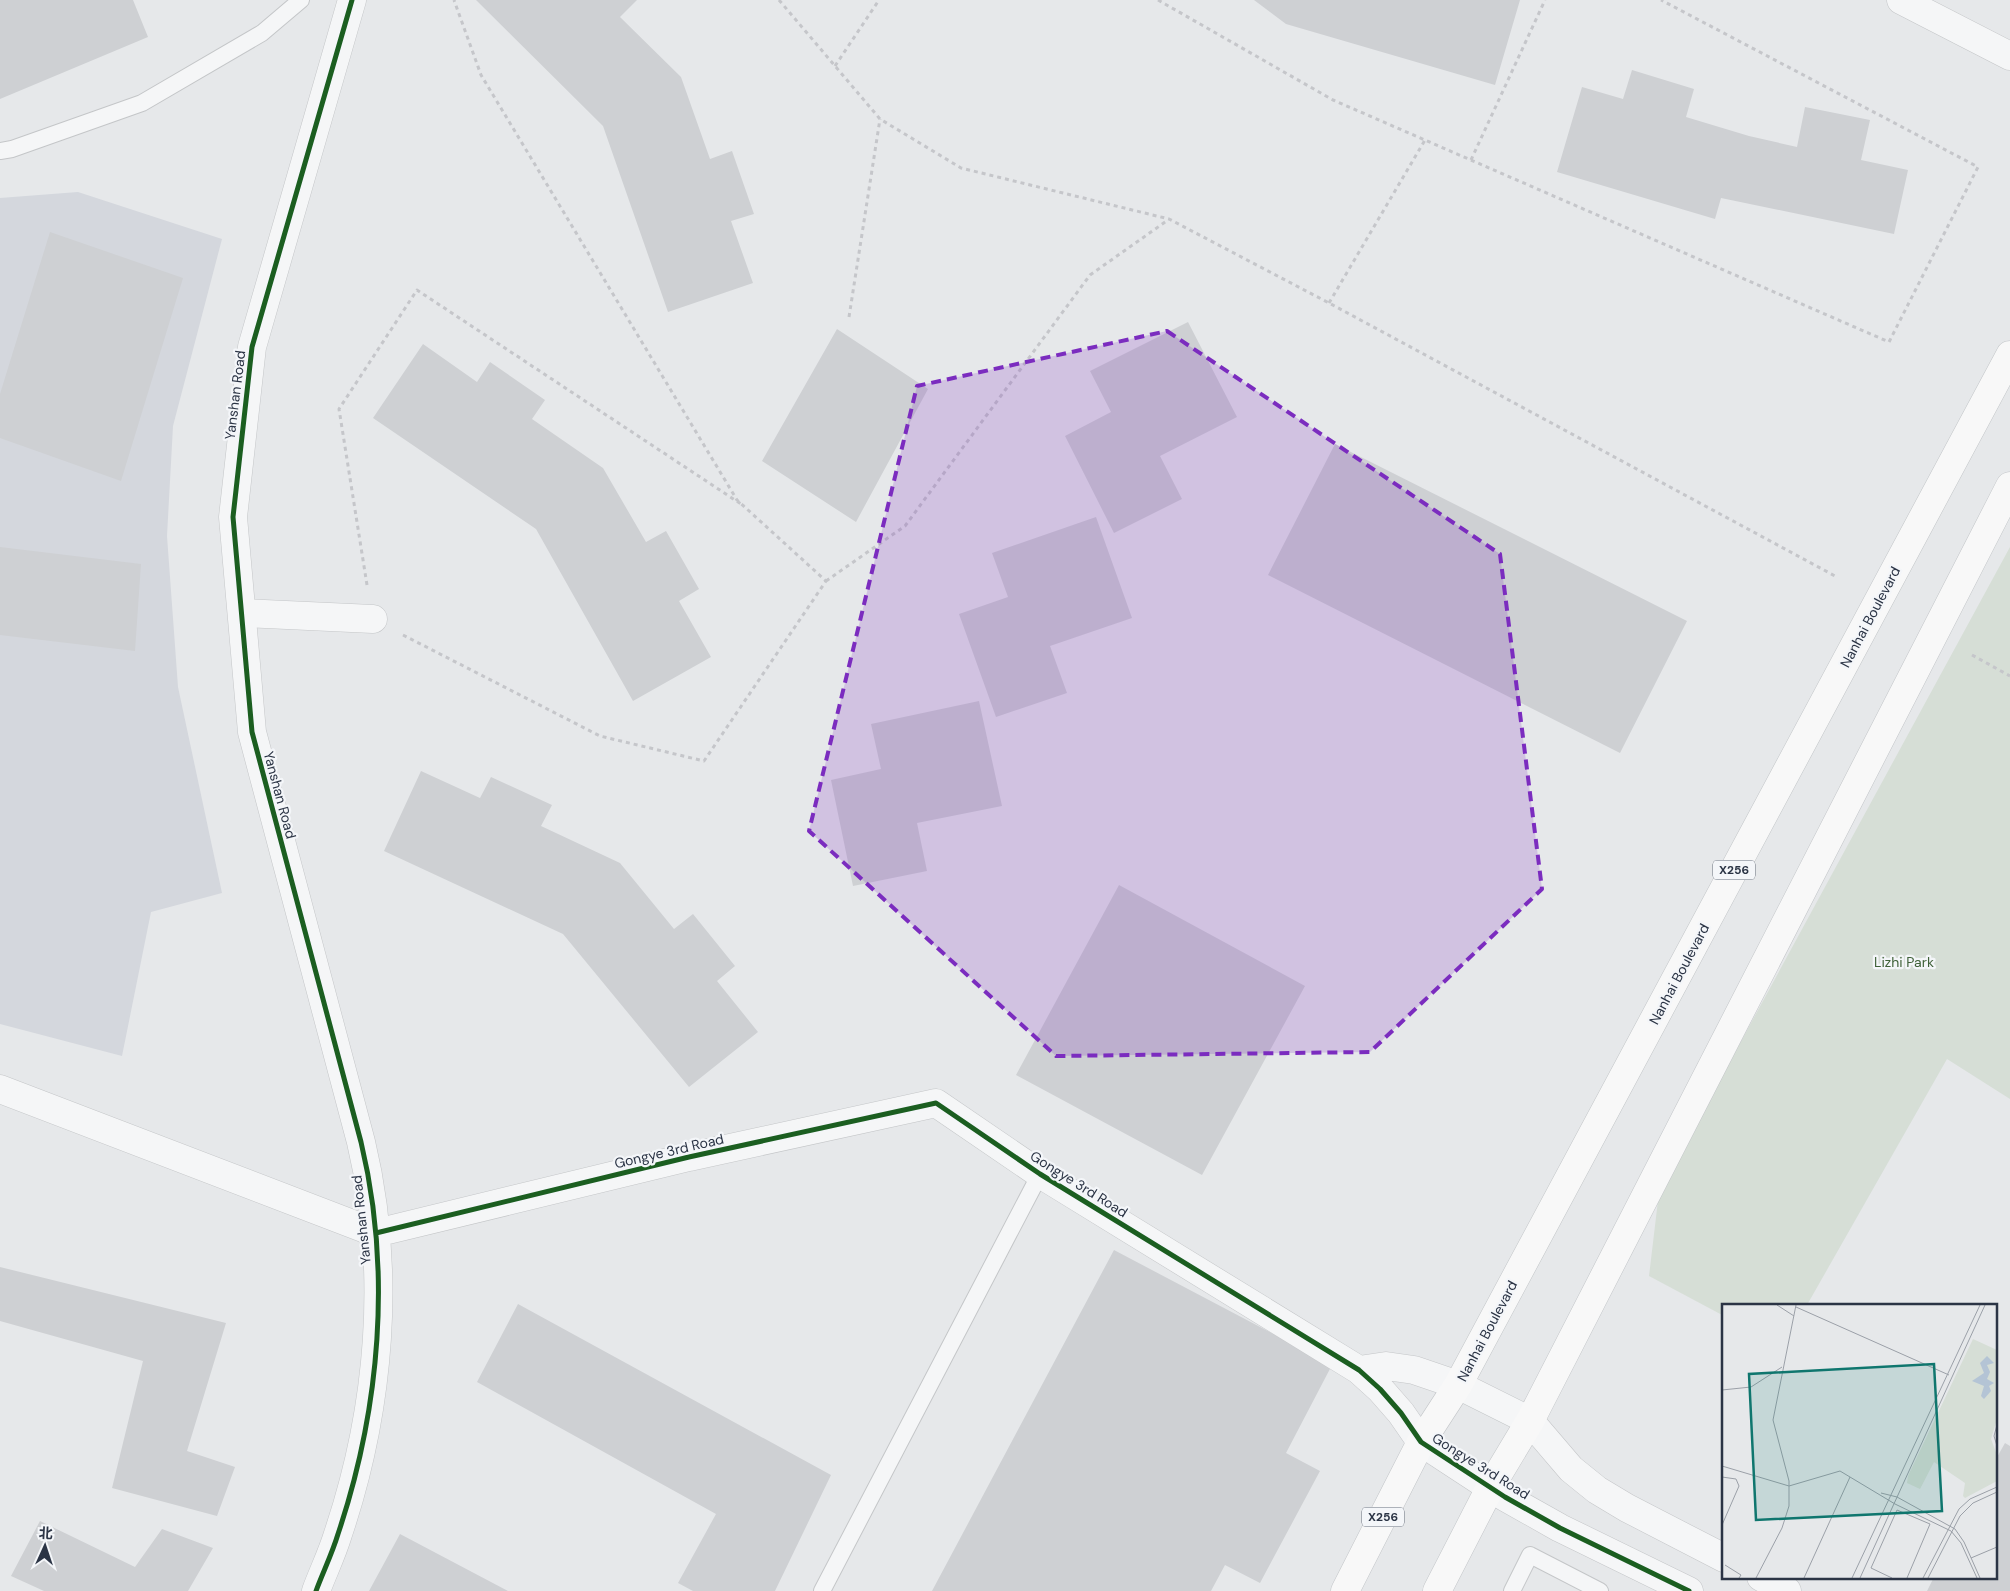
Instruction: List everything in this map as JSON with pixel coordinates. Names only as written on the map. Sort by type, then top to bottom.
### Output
[{"type":"main road","name":"Nanhai Boulevard","points":[[1345,1591],[1421,1442],[1458,1385],[2010,355]]},
{"type":"main road","points":[[1437,1591],[1491,1486],[1530,1421],[2010,486]]},
{"type":"street","name":"Yanshan Road","points":[[316,1591],[338,1534],[362,1451],[372,1386],[380,1302],[376,1233],[371,1182],[252,732],[233,517],[252,347],[352,0]]},
{"type":"street","points":[[1901,0],[2010,56]]},
{"type":"street","points":[[242,613],[373,619]]},
{"type":"street","points":[[0,1088],[376,1233]]},
{"type":"street","name":"Gongye 3rd Road","points":[[376,1233],[688,1157],[936,1103],[1040,1174],[1358,1370],[1380,1389],[1401,1413],[1421,1442],[1491,1486],[1505,1497],[1560,1528],[1689,1591]]},
{"type":"street","points":[[1358,1370],[1386,1366],[1414,1370],[1458,1385],[1530,1421],[1571,1469],[1597,1490],[1722,1557]]},
{"type":"street","points":[[1763,1578],[1787,1591]]},
{"type":"lane","points":[[0,151],[12,149],[142,102],[262,33],[301,0]]},
{"type":"lane","points":[[822,1591],[1040,1174]]},
{"type":"lane","points":[[1512,1591],[1530,1555],[1600,1591]]},
{"type":"path","points":[[454,0],[482,75],[737,500],[826,582]]},
{"type":"path","points":[[780,0],[880,119],[961,168],[1169,219],[1329,303],[1835,576]]},
{"type":"path","points":[[835,66],[879,0]]},
{"type":"path","points":[[1158,0],[1333,100],[1889,342],[1978,167],[1661,0]]},
{"type":"path","points":[[1471,160],[1545,0]]},
{"type":"path","points":[[849,317],[880,119]]},
{"type":"path","points":[[1329,303],[1426,140]]},
{"type":"path","points":[[744,506],[417,290],[339,409],[373,619],[600,736],[704,761],[826,582],[905,526],[1090,275],[1169,219]]},
{"type":"path","points":[[1972,655],[2010,676]]},
{"type":"highlighted area","points":[[1167,331],[1500,554],[1542,889],[1370,1052],[1056,1056],[809,831],[917,386]]},
{"type":"shaded area","points":[[78,192],[222,239],[173,426],[167,536],[178,687],[222,893],[151,912],[122,1056],[0,1024],[0,198]]},
{"type":"green space","name":"Lizhi Park","points":[[2010,547],[2010,1099],[1947,1059],[1808,1304],[1722,1304],[1722,1315],[1649,1276],[1659,1192]]},
{"type":"building","points":[[0,0],[133,0],[148,37],[0,99]]},
{"type":"building","points":[[476,0],[637,0],[620,17],[681,77],[710,159],[732,151],[754,214],[731,221],[753,283],[668,312],[603,126]]},
{"type":"building","points":[[1254,0],[1520,0],[1495,85],[1286,24]]},
{"type":"building","points":[[1632,70],[1694,89],[1686,117],[1749,136],[1797,147],[1805,107],[1870,120],[1861,160],[1908,170],[1894,234],[1721,198],[1715,219],[1557,172],[1582,87],[1623,99]]},
{"type":"building","points":[[50,232],[183,278],[121,481],[0,438],[0,394]]},
{"type":"building","points":[[1188,322],[1237,417],[1160,456],[1182,499],[1114,533],[1065,436],[1111,412],[1090,371]]},
{"type":"building","points":[[837,329],[928,389],[856,522],[762,461]]},
{"type":"building","points":[[423,344],[477,382],[490,362],[545,400],[532,419],[603,468],[646,542],[666,531],[699,589],[679,601],[711,657],[633,701],[536,529],[373,418]]},
{"type":"building","points":[[1335,444],[1687,621],[1620,753],[1268,575]]},
{"type":"building","points":[[1096,517],[1132,618],[1050,646],[1067,693],[996,717],[959,614],[1008,597],[992,553]]},
{"type":"building","points":[[0,547],[141,564],[135,651],[0,635]]},
{"type":"building","points":[[979,701],[1002,806],[917,823],[927,871],[853,886],[831,780],[881,769],[871,724]]},
{"type":"building","points":[[421,771],[480,798],[491,777],[552,805],[541,826],[620,863],[674,929],[693,914],[735,966],[717,981],[758,1032],[689,1087],[563,934],[384,851]]},
{"type":"building","points":[[1119,885],[1305,986],[1202,1175],[1016,1075]]},
{"type":"building","points":[[1114,1250],[1332,1365],[1286,1453],[1320,1471],[1260,1583],[1225,1565],[1211,1591],[932,1591]]},
{"type":"building","points":[[0,1267],[226,1323],[187,1451],[235,1467],[217,1516],[112,1488],[143,1361],[0,1321]]},
{"type":"building","points":[[518,1304],[831,1475],[775,1591],[693,1591],[678,1583],[716,1514],[477,1382]]},
{"type":"building","points":[[2005,1443],[2010,1446],[2010,1591],[1927,1591],[1934,1578],[1998,1578],[1998,1455]]},
{"type":"building","points":[[40,1521],[135,1567],[162,1529],[213,1548],[188,1591],[44,1591],[11,1576]]},
{"type":"building","points":[[400,1534],[508,1591],[369,1591]]},
{"type":"cycle path","points":[[316,1591],[338,1534],[364,1438],[377,1340],[376,1240],[371,1191],[361,1142],[252,732],[233,517],[252,347],[352,0]]},
{"type":"cycle path","points":[[376,1233],[689,1157],[936,1103],[1040,1174],[1359,1370],[1380,1389],[1401,1413],[1421,1442],[1505,1497],[1560,1528],[1689,1591]]}]
